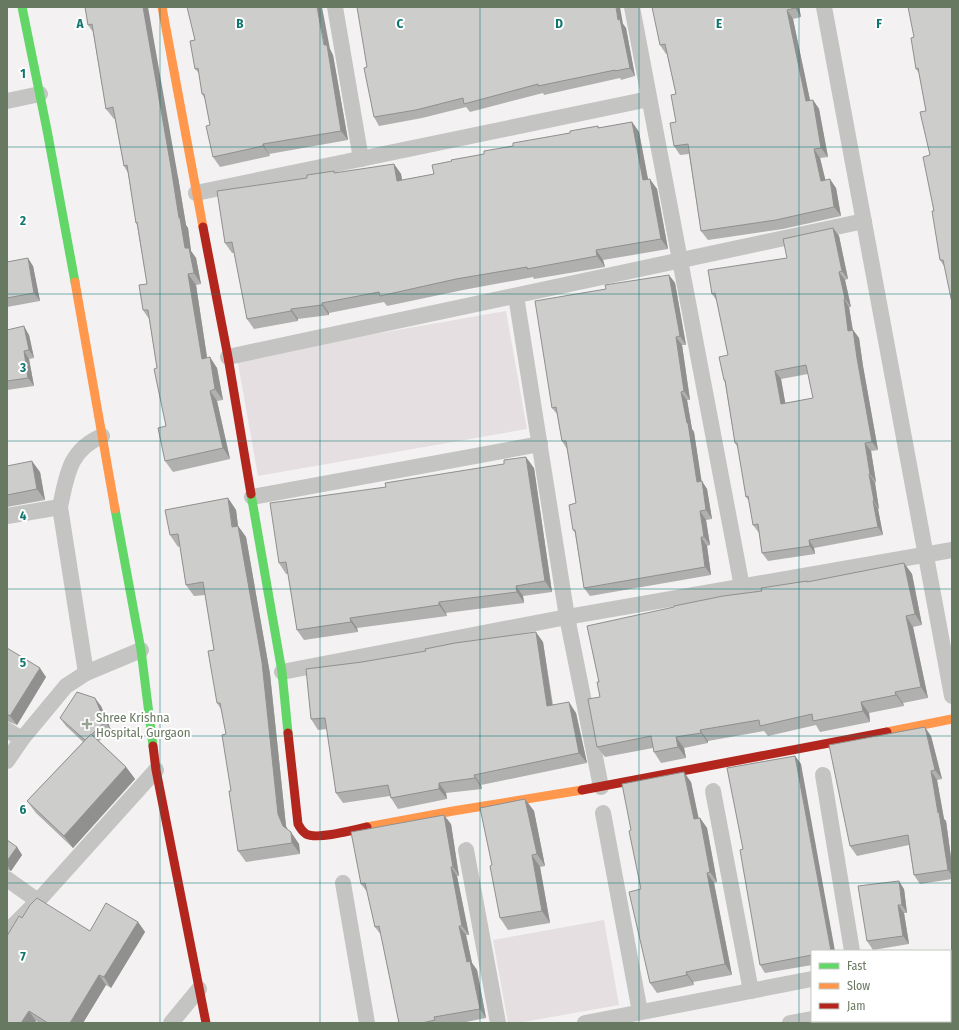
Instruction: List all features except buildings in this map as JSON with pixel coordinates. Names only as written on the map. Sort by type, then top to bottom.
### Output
[{"type":"street","points":[[22,7],[40,94],[141,650],[156,770],[206,1023]]},
{"type":"street","points":[[162,7],[228,357],[282,672],[298,824],[300,830],[304,834],[310,836],[331,834],[453,811],[601,787],[952,719]]},
{"type":"street","points":[[335,7],[361,159]]},
{"type":"street","points":[[632,7],[742,587]]},
{"type":"street","points":[[824,7],[952,696]]},
{"type":"street","points":[[7,101],[40,94]]},
{"type":"street","points":[[196,193],[649,99]]},
{"type":"street","points":[[228,357],[864,221]]},
{"type":"street","points":[[516,296],[567,617],[601,787]]},
{"type":"street","points":[[86,673],[60,507],[70,469],[79,451],[91,441],[102,436]]},
{"type":"street","points":[[252,497],[540,444]]},
{"type":"street","points":[[7,516],[60,507]]},
{"type":"street","points":[[282,672],[567,617],[952,550]]},
{"type":"street","points":[[7,761],[22,738],[66,686],[86,673],[141,650]]},
{"type":"street","points":[[7,730],[22,738]]},
{"type":"street","points":[[7,932],[38,901],[156,770]]},
{"type":"street","points":[[823,775],[852,950]]},
{"type":"street","points":[[713,791],[751,991]]},
{"type":"street","points":[[603,813],[640,1012]]},
{"type":"street","points":[[466,850],[498,1023]]},
{"type":"street","points":[[7,879],[38,901]]},
{"type":"street","points":[[342,883],[366,1023]]},
{"type":"street","points":[[585,1023],[811,979]]},
{"type":"street","points":[[172,1023],[199,989]]},
{"type":"shaded area","points":[[506,311],[527,429],[258,476],[237,358]]},
{"type":"shaded area","points":[[604,920],[619,1005],[518,1023],[508,1023],[493,940]]},
{"type":"traffic: fast","points":[[22,7],[47,130],[75,282]]},
{"type":"traffic: fast","points":[[251,494],[282,672],[288,733]]},
{"type":"traffic: fast","points":[[115,509],[141,650],[153,746]]},
{"type":"traffic: slow","points":[[162,7],[203,227]]},
{"type":"traffic: slow","points":[[75,282],[115,509]]},
{"type":"traffic: slow","points":[[887,732],[952,719]]},
{"type":"traffic: slow","points":[[367,827],[582,790]]},
{"type":"traffic: jam","points":[[203,227],[228,357],[251,494]]},
{"type":"traffic: jam","points":[[582,790],[887,732]]},
{"type":"traffic: jam","points":[[288,733],[298,824],[302,831],[311,836],[318,836],[336,834],[367,827]]},
{"type":"traffic: jam","points":[[153,746],[156,770],[206,1023]]},
{"type":"place","name":"Shree Krishna Hospital, Gurgaon","points":[[87,724]]}]
